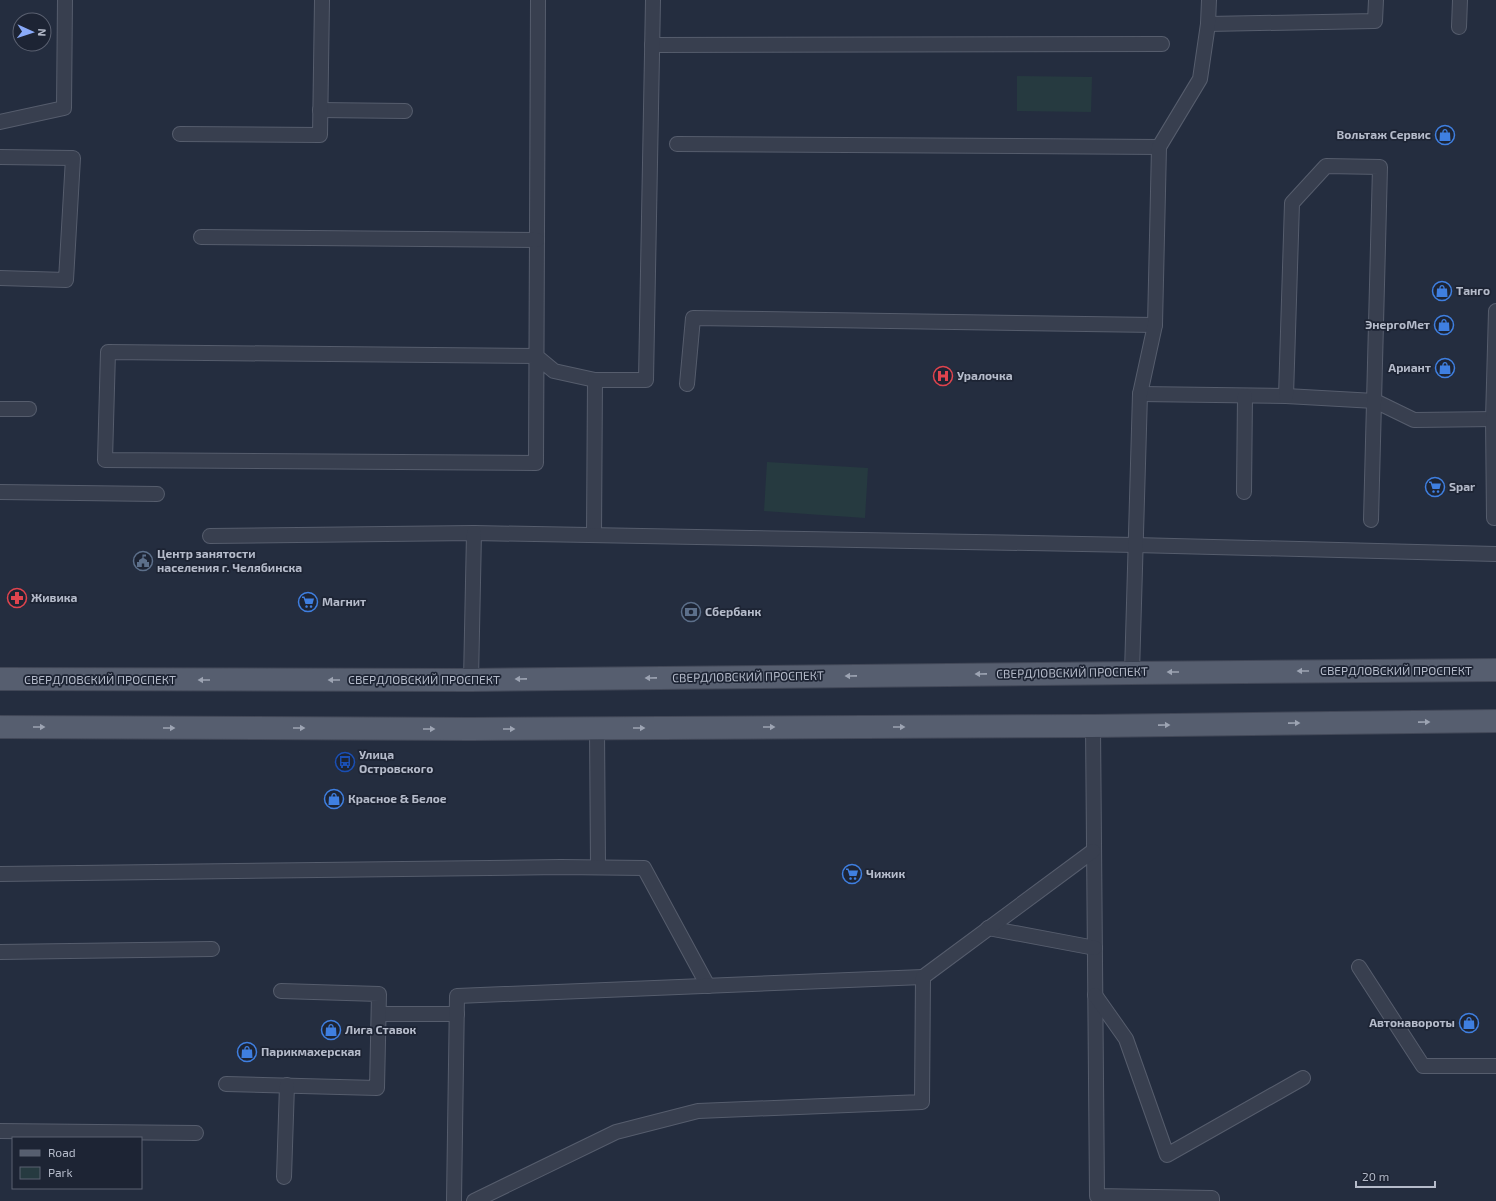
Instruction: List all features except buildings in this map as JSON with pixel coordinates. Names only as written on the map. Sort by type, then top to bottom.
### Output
[{"type":"main road","name":"СВЕРДЛОВСКИЙ ПРОСПЕКТ","points":[[0,680],[471,680],[1132,672],[1496,670]]},
{"type":"main road","points":[[0,727],[597,728],[1093,726],[1496,721]]},
{"type":"lane","points":[[0,122],[64,108],[65,0]]},
{"type":"lane","points":[[180,134],[320,135],[322,0]]},
{"type":"lane","points":[[538,0],[536,356],[536,463],[105,460],[108,352],[536,356],[554,371],[595,380],[646,380],[653,0]]},
{"type":"lane","points":[[1132,672],[1140,394],[1155,325],[1159,147],[1200,79],[1208,24],[1209,0]]},
{"type":"lane","points":[[1208,24],[1375,20],[1376,0]]},
{"type":"lane","points":[[1459,27],[1460,0]]},
{"type":"lane","points":[[652,45],[1162,44]]},
{"type":"lane","points":[[320,110],[405,110]]},
{"type":"lane","points":[[678,144],[1159,147]]},
{"type":"lane","points":[[0,157],[73,158],[66,280],[0,278]]},
{"type":"lane","points":[[1286,396],[1292,202],[1326,166],[1380,167],[1372,520]]},
{"type":"lane","points":[[202,237],[537,240]]},
{"type":"lane","points":[[1494,518],[1496,311]]},
{"type":"lane","points":[[687,384],[693,318],[1155,325]]},
{"type":"lane","points":[[594,535],[595,380]]},
{"type":"lane","points":[[1140,394],[1286,396],[1375,401],[1414,420],[1495,419]]},
{"type":"lane","points":[[1244,492],[1245,396]]},
{"type":"lane","points":[[0,409],[29,409]]},
{"type":"lane","points":[[0,492],[157,494]]},
{"type":"lane","points":[[471,680],[474,533]]},
{"type":"lane","points":[[210,536],[474,533],[1496,554]]},
{"type":"lane","points":[[1093,726],[1094,948],[1098,1196],[1212,1198],[1212,1201]]},
{"type":"lane","points":[[597,728],[598,866]]},
{"type":"lane","points":[[454,1201],[457,996],[923,977],[1094,850]]},
{"type":"lane","points":[[0,874],[598,866],[644,868],[708,986]]},
{"type":"lane","points":[[988,928],[1094,948]]},
{"type":"lane","points":[[0,952],[212,949]]},
{"type":"lane","points":[[1359,967],[1423,1066],[1496,1066]]},
{"type":"lane","points":[[474,1201],[616,1132],[698,1111],[922,1102],[923,977]]},
{"type":"lane","points":[[226,1084],[377,1088],[379,994],[281,991]]},
{"type":"lane","points":[[1095,995],[1126,1039],[1167,1155],[1303,1078]]},
{"type":"lane","points":[[379,1014],[457,1014]]},
{"type":"lane","points":[[284,1177],[287,1085]]},
{"type":"lane","points":[[0,1131],[196,1133]]},
{"type":"green space","points":[[1017,76],[1092,77],[1091,112],[1017,111]]},
{"type":"green space","points":[[767,462],[868,468],[865,518],[764,511]]},
{"type":"place","name":"Вольтаж Сервис","points":[[1445,135]]},
{"type":"place","name":"Танго","points":[[1442,291]]},
{"type":"place","name":"ЭнергоMет","points":[[1444,325]]},
{"type":"place","name":"Ариант","points":[[1445,368]]},
{"type":"place","name":"Уралочка","points":[[943,376]]},
{"type":"place","name":"Spar","points":[[1435,487]]},
{"type":"place","name":"Центр занятости населения г. Челябинска","points":[[143,561]]},
{"type":"place","name":"Живика","points":[[17,598]]},
{"type":"place","name":"Магнит","points":[[308,602]]},
{"type":"place","name":"Сбербанк","points":[[691,612]]},
{"type":"place","name":"Улица Островского","points":[[345,762]]},
{"type":"place","name":"Красное & Белое","points":[[334,799]]},
{"type":"place","name":"Чижик","points":[[852,874]]},
{"type":"place","name":"Автонавороты","points":[[1469,1023]]},
{"type":"place","name":"Лига Ставок","points":[[331,1030]]},
{"type":"place","name":"Парикмахерская","points":[[247,1052]]}]
